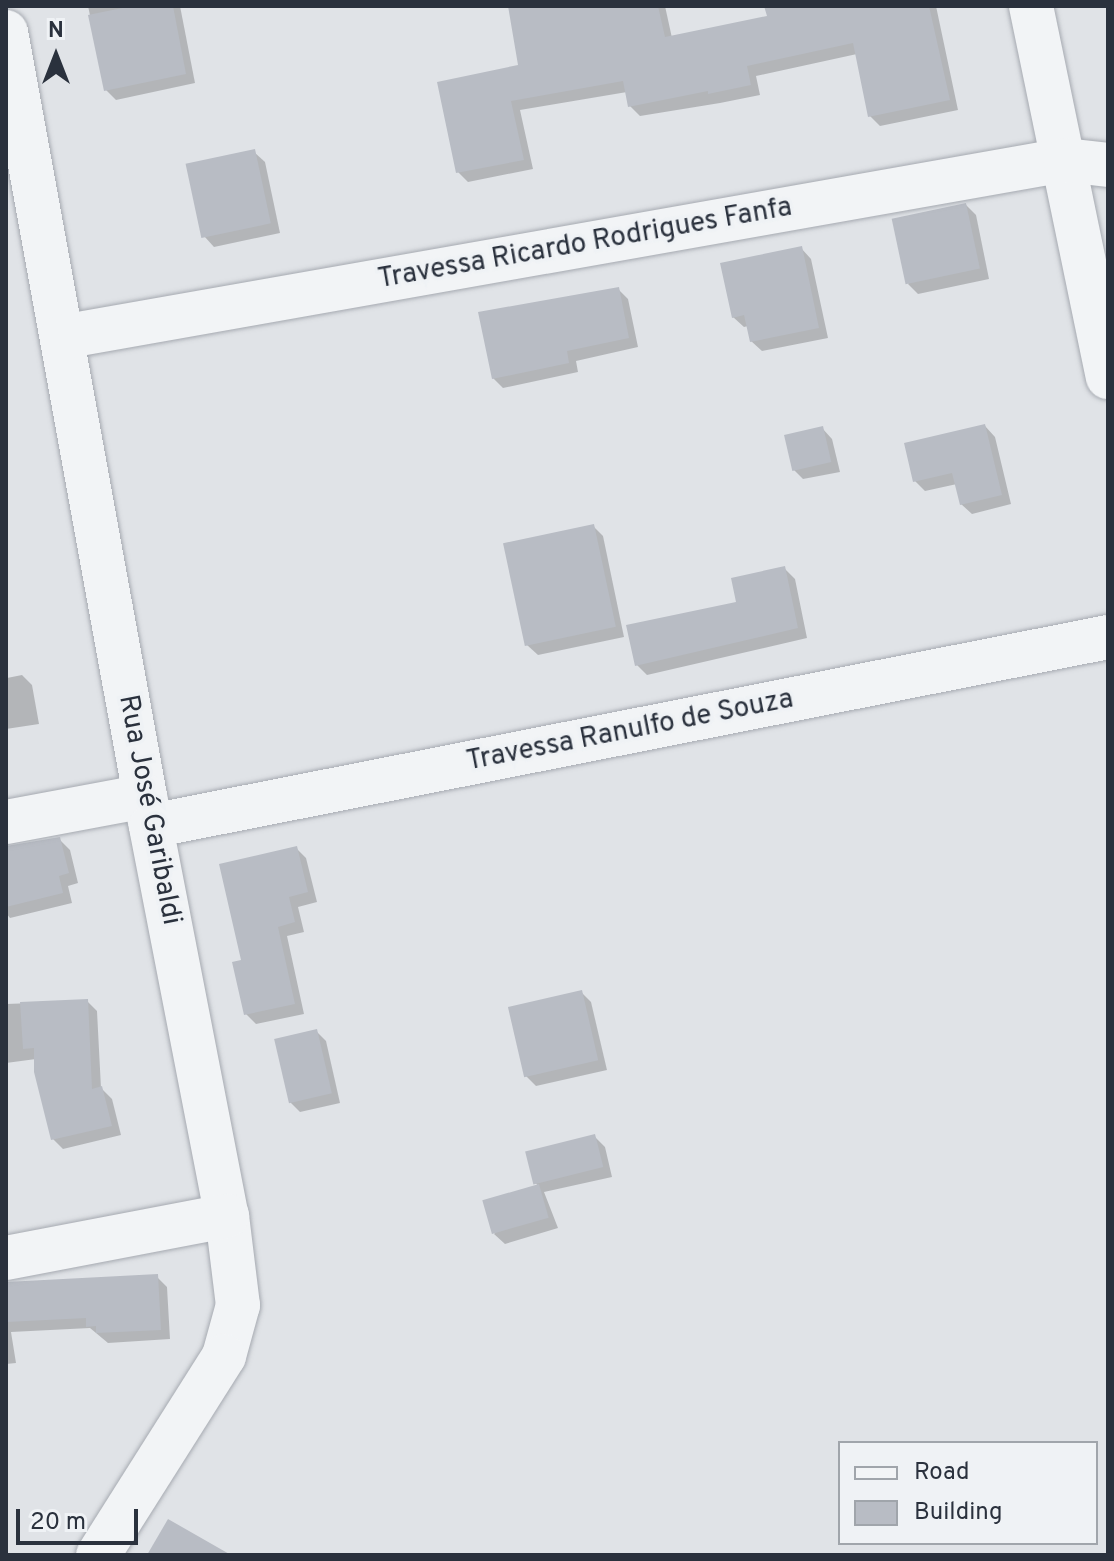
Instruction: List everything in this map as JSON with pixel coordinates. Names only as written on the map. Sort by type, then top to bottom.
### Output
[{"type":"street","points":[[1031,6],[1108,377]]},
{"type":"street","name":"Rua José Garibaldi","points":[[6,32],[148,811],[227,1216],[238,1305],[224,1356],[98,1555]]},
{"type":"street","name":"Travessa Ricardo Rodrigues Fanfa","points":[[62,337],[1065,160],[1108,165]]},
{"type":"street","name":"Travessa Ranulfo de Souza","points":[[6,822],[148,811],[1108,637]]},
{"type":"street","points":[[6,1258],[227,1216]]},
{"type":"building","points":[[132,6],[173,6],[186,74],[104,91],[88,15]]},
{"type":"building","points":[[508,6],[658,6],[665,37],[767,16],[764,6],[929,6],[950,100],[868,117],[853,43],[747,66],[751,85],[708,94],[708,91],[628,107],[623,81],[511,101],[524,160],[456,173],[437,82],[518,65]]},
{"type":"building","points":[[255,149],[271,223],[201,238],[186,164]]},
{"type":"building","points":[[966,203],[980,269],[906,284],[892,219]]},
{"type":"building","points":[[802,246],[819,328],[750,342],[744,315],[732,318],[720,263]]},
{"type":"building","points":[[619,287],[629,338],[567,351],[569,363],[492,379],[478,312]]},
{"type":"building","points":[[985,424],[1002,495],[960,505],[952,473],[913,482],[904,443]]},
{"type":"building","points":[[823,426],[831,462],[792,471],[784,435]]},
{"type":"building","points":[[594,524],[616,627],[525,646],[503,543]]},
{"type":"building","points":[[785,566],[798,628],[635,666],[626,625],[736,602],[731,578]]},
{"type":"building","points":[[60,837],[69,873],[59,876],[63,893],[6,907],[6,846]]},
{"type":"building","points":[[297,846],[308,892],[289,897],[295,922],[278,927],[295,1004],[244,1015],[232,962],[241,960],[219,864]]},
{"type":"building","points":[[582,990],[598,1060],[524,1077],[508,1007]]},
{"type":"building","points":[[88,999],[92,1089],[102,1086],[112,1126],[51,1140],[34,1072],[34,1048],[23,1049],[20,1002]]},
{"type":"building","points":[[317,1029],[332,1093],[289,1103],[274,1039]]},
{"type":"building","points":[[595,1134],[603,1167],[533,1184],[525,1151]]},
{"type":"building","points":[[539,1184],[549,1218],[492,1234],[482,1200]]},
{"type":"building","points":[[158,1274],[161,1330],[96,1333],[96,1326],[86,1327],[86,1318],[6,1322],[6,1282]]},
{"type":"building","points":[[168,1519],[231,1555],[147,1555]]}]
